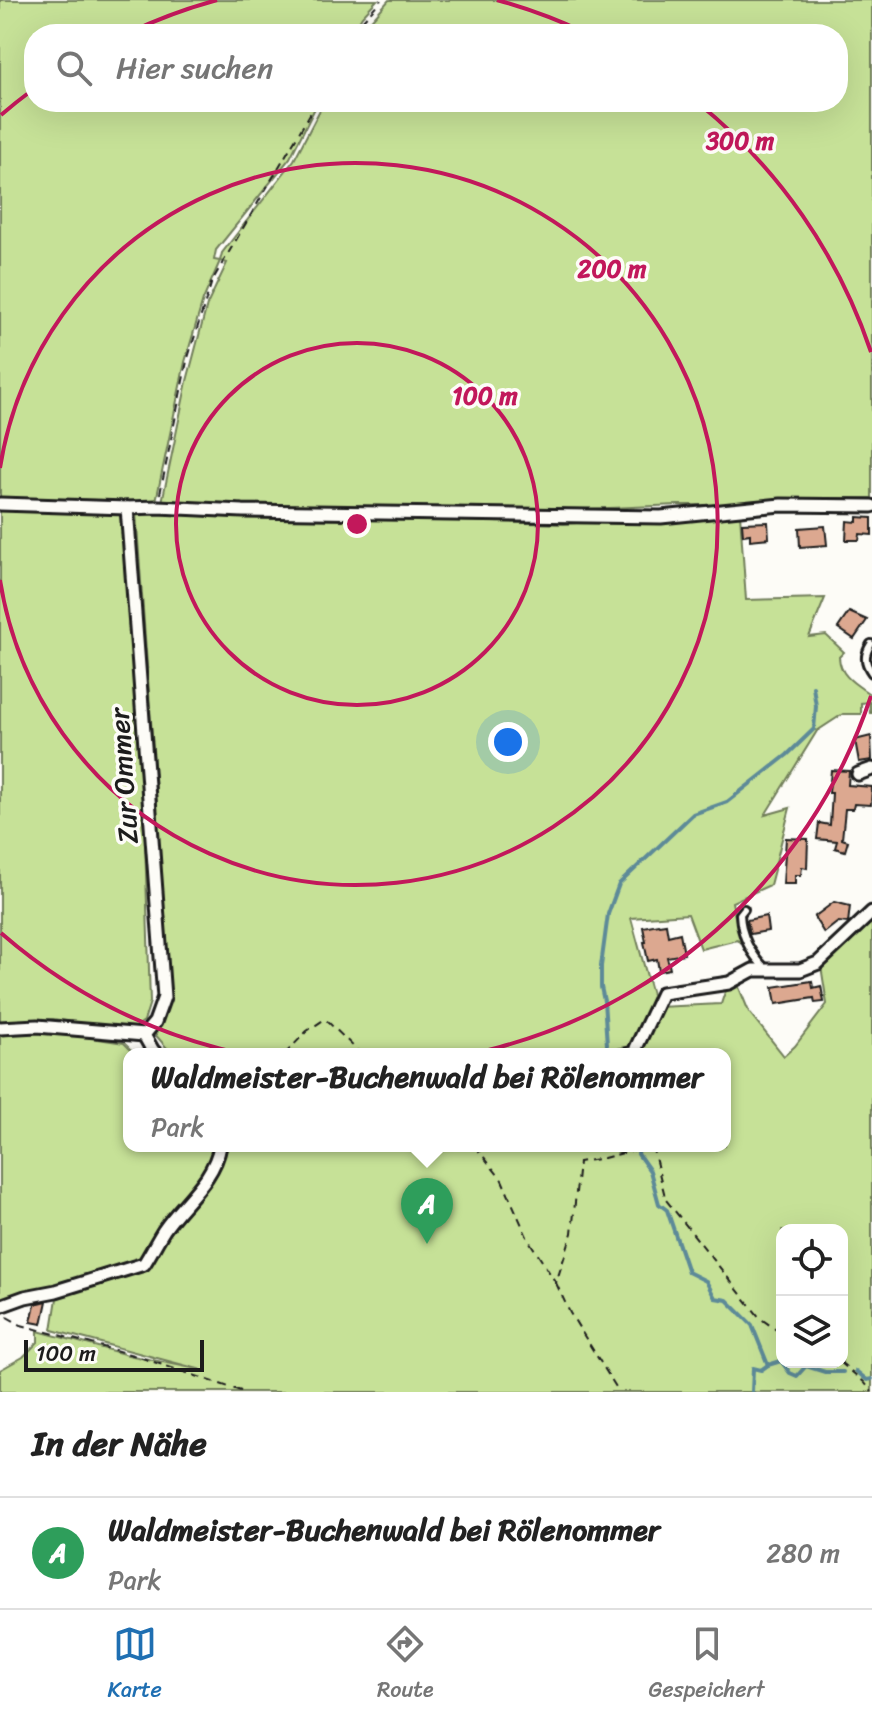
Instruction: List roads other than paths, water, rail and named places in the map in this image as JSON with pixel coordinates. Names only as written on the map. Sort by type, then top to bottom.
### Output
[{"type":"street","points":[[0,504],[661,517],[781,505],[872,506]]},
{"type":"street","name":"Zur Ommer","points":[[127,508],[164,997],[155,1022],[144,1035]]},
{"type":"street","points":[[858,774],[872,769]]},
{"type":"street","points":[[638,1048],[662,993],[729,983],[753,970],[800,970],[818,963],[872,912]]},
{"type":"street","points":[[0,1028],[37,1026],[144,1035],[151,1048]]},
{"type":"street","points":[[0,1308],[25,1297],[56,1291],[144,1264],[164,1231],[201,1186],[217,1161],[219,1152]]},
{"type":"lane","points":[[871,644],[865,653],[866,665],[872,673]]},
{"type":"lane","points":[[744,909],[740,920],[750,952],[767,970]]},
{"type":"waterway","points":[[607,1045],[601,966],[608,914],[619,884],[693,814],[727,802],[787,755],[814,729],[816,706],[813,687]]},
{"type":"waterway","points":[[638,1152],[650,1171],[659,1204],[667,1210],[688,1272],[706,1281],[715,1298],[727,1300],[752,1325],[768,1365]]},
{"type":"waterway","points":[[752,1392],[753,1368],[761,1370],[781,1361],[790,1373],[797,1376],[806,1366],[825,1372],[843,1372]]},
{"type":"waterway","points":[[856,1371],[867,1380],[872,1379]]},
{"type":"place","name":"Waldmeister-Buchenwald bei Rölenommer","points":[[427,1244]]}]
